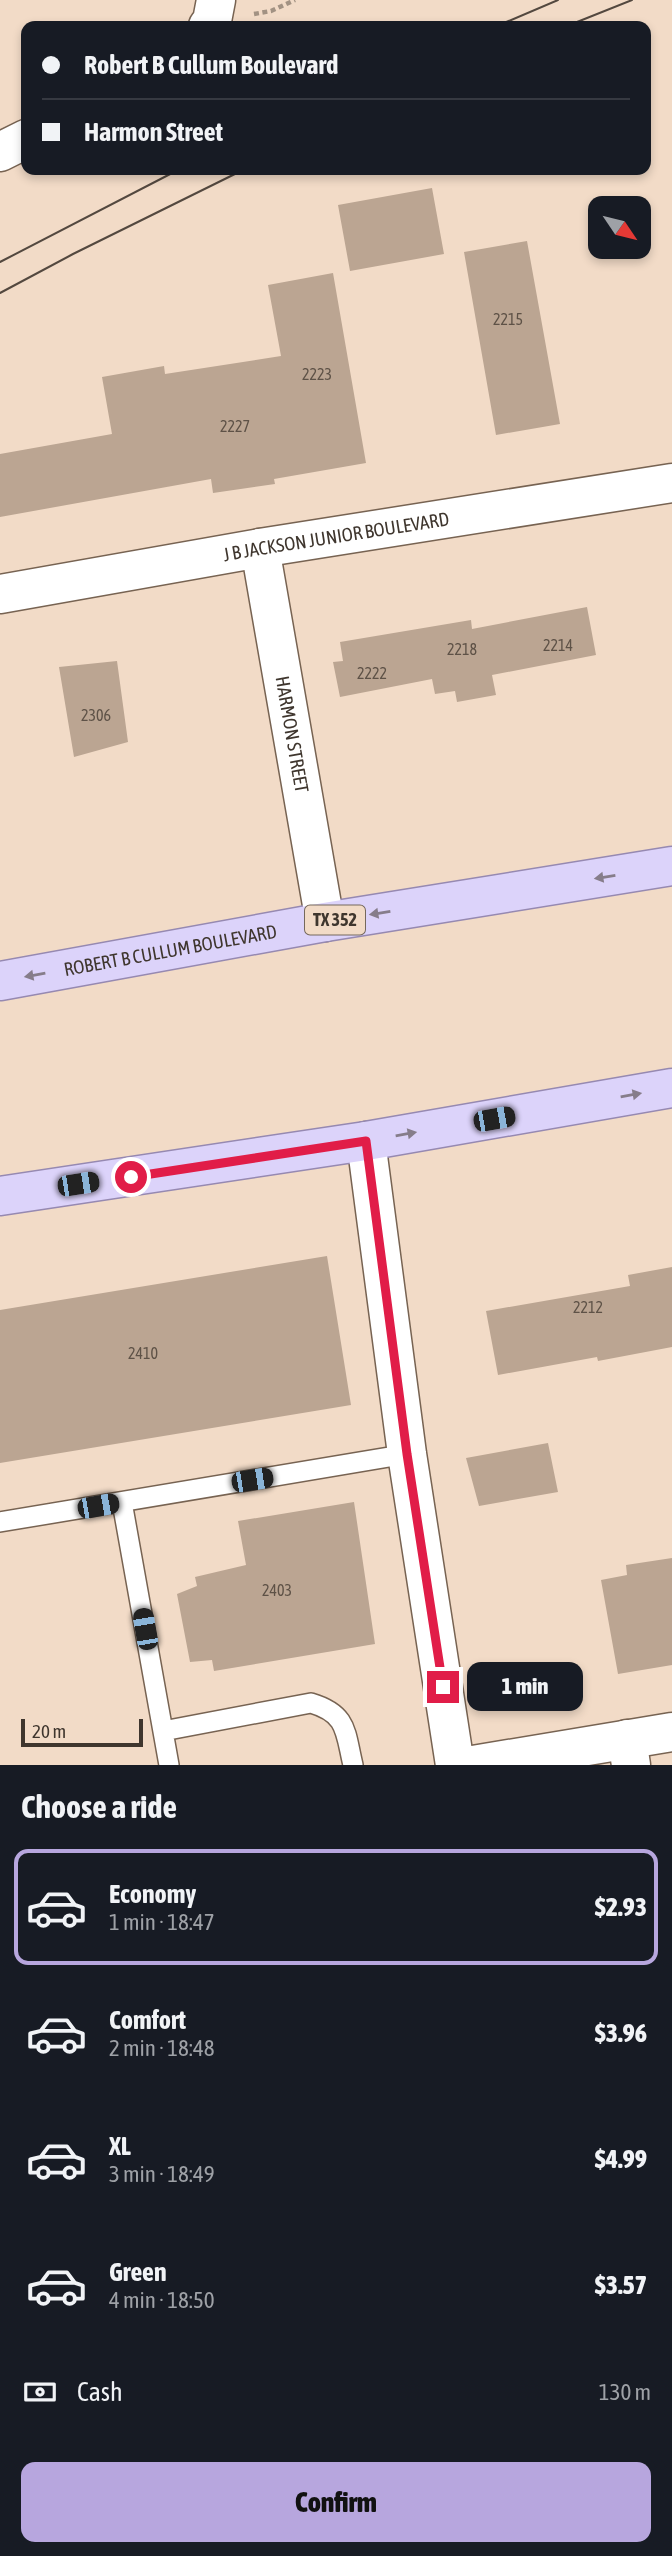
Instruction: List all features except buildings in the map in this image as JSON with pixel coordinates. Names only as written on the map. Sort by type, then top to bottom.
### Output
[{"type":"main road","name":"ROBERT B CULLUM BOULEVARD","points":[[0,981],[325,922],[672,866]]},
{"type":"main road","points":[[0,1196],[366,1141],[672,1088]]},
{"type":"street","points":[[0,152],[21,142]]},
{"type":"street","name":"J B JACKSON JUNIOR BOULEVARD","points":[[0,594],[260,548],[672,483]]},
{"type":"street","name":"HARMON STREET","points":[[260,548],[325,922]]},
{"type":"street","points":[[366,1141],[407,1454],[455,1765]]},
{"type":"street","points":[[473,1765],[629,1752],[672,1732]]},
{"type":"lane","points":[[0,1522],[407,1454]]},
{"type":"lane","points":[[122,1502],[169,1765]]},
{"type":"lane","points":[[163,1731],[312,1703],[329,1709],[343,1723],[354,1765]]},
{"type":"tram line","points":[[509,21],[558,0]]},
{"type":"tram line","points":[[580,21],[632,0]]},
{"type":"tram line","points":[[0,262],[168,175]]},
{"type":"tram line","points":[[0,293],[233,175]]},
{"type":"route","points":[[131,1177],[366,1141],[407,1454],[443,1687]]}]
